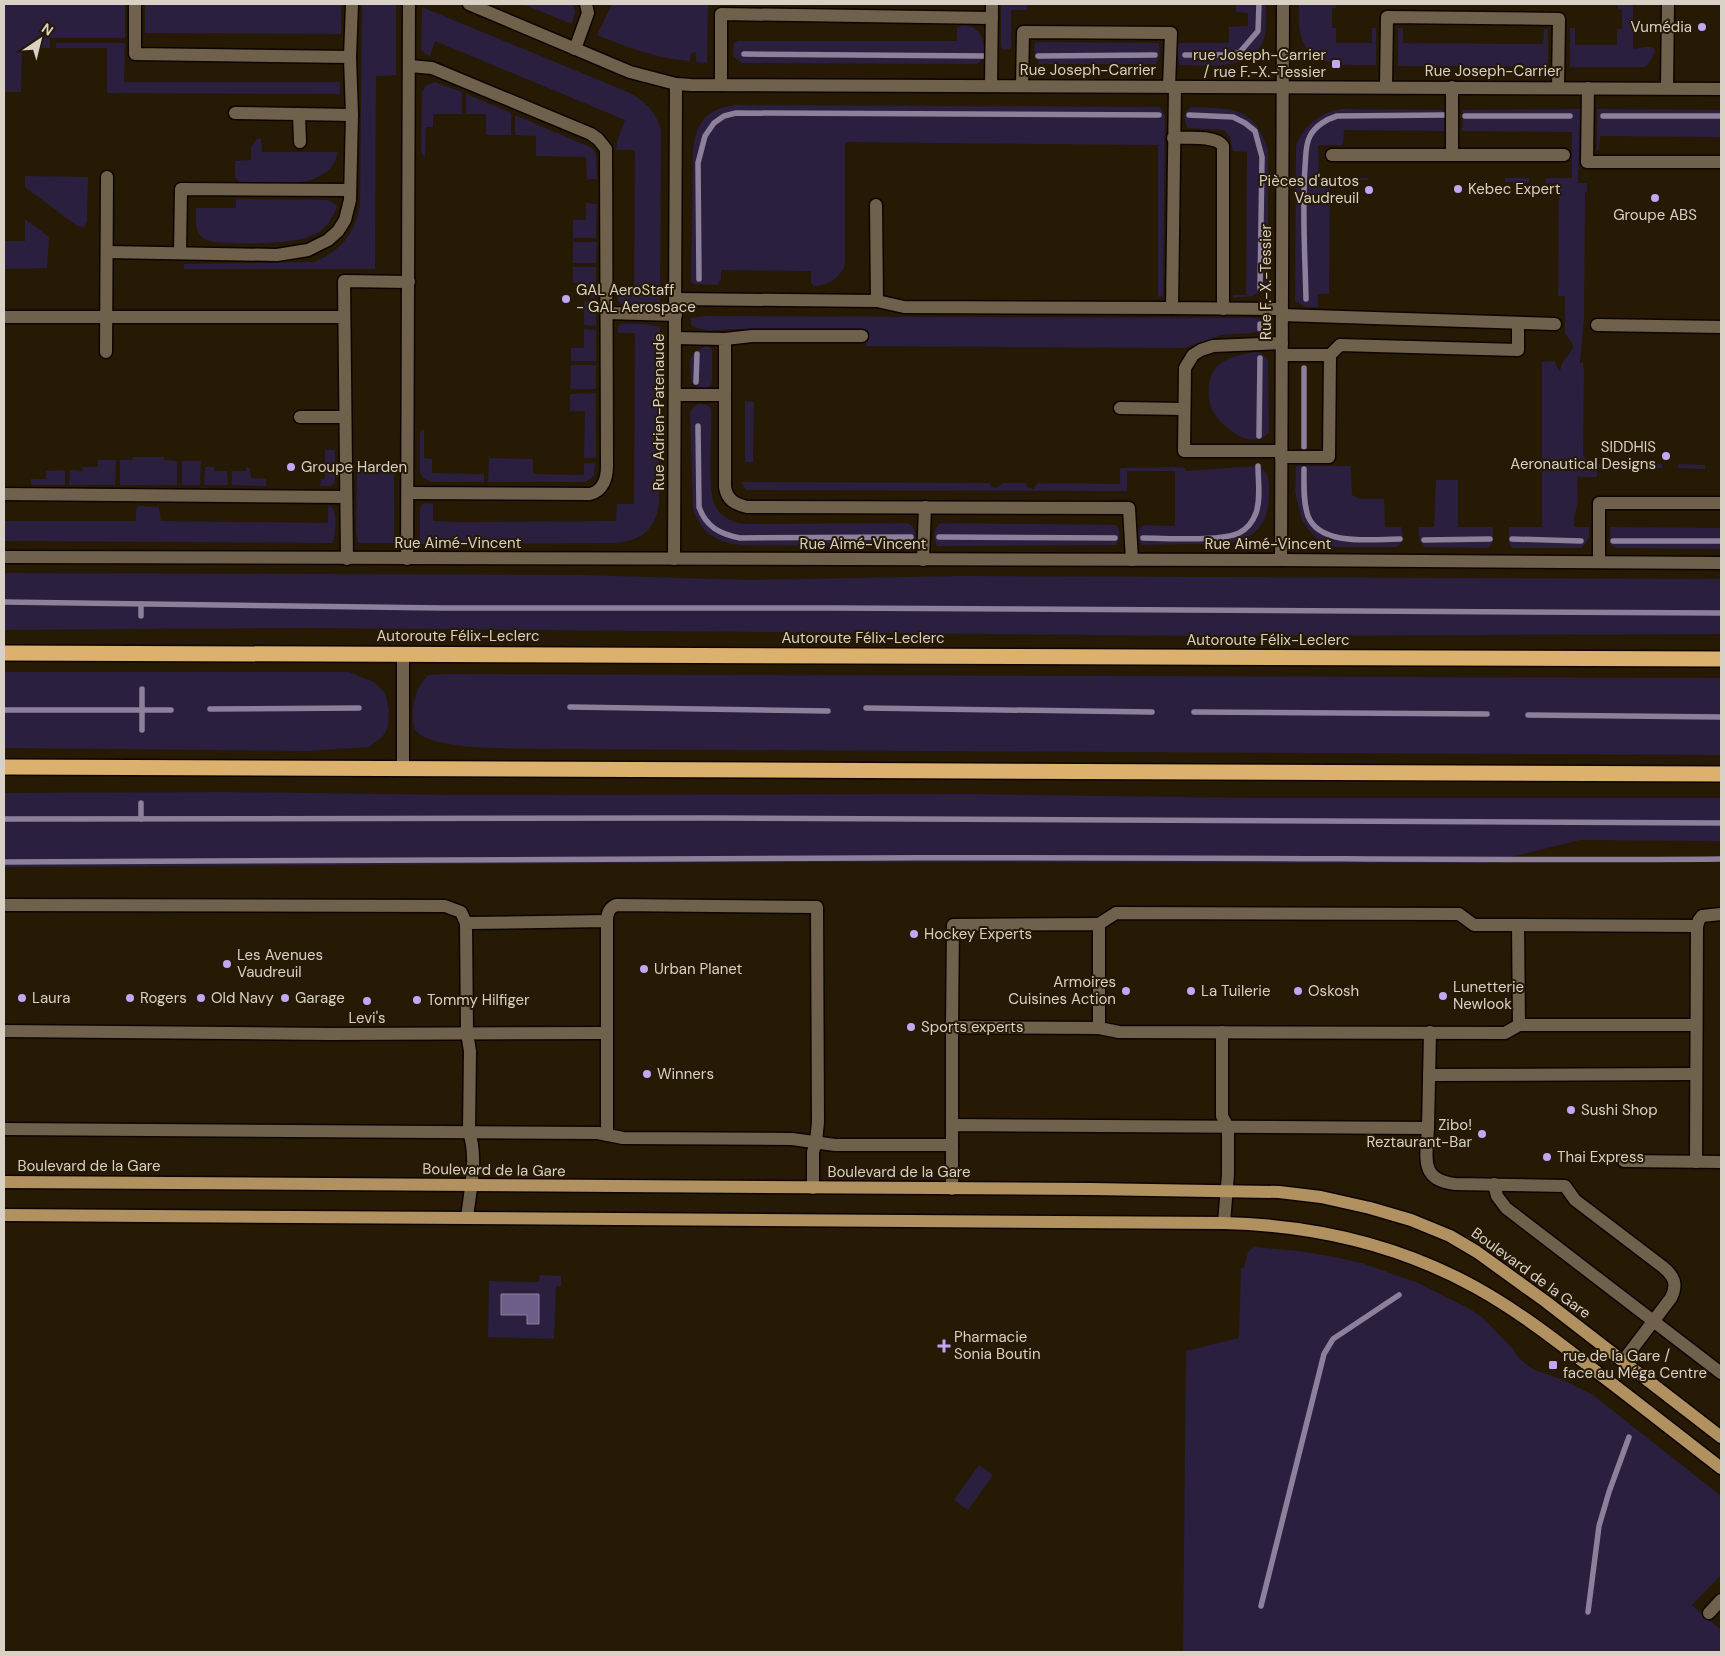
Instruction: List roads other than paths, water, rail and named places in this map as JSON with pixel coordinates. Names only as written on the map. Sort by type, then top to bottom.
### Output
[{"type":"highway","name":"Autoroute Félix-Leclerc","points":[[4,653],[1721,660]]},
{"type":"highway","points":[[4,767],[1721,774]]},
{"type":"main road","name":"Boulevard de la Gare","points":[[4,1182],[1227,1191],[1279,1192],[1322,1197],[1388,1213],[1450,1236],[1492,1262],[1721,1437]]},
{"type":"main road","points":[[4,1215],[1224,1223],[1260,1224],[1329,1233],[1377,1246],[1424,1262],[1490,1295],[1529,1321],[1721,1468]]},
{"type":"street","points":[[135,4],[135,54],[350,58]]},
{"type":"street","points":[[107,252],[276,255],[297,253],[318,246],[338,231],[345,220],[348,210],[350,190],[352,4]]},
{"type":"street","points":[[407,559],[409,4]]},
{"type":"street","name":"Rue Joseph-Carrier","points":[[469,4],[630,72],[676,84],[1721,88]]},
{"type":"street","points":[[575,49],[588,13],[586,4]]},
{"type":"street","points":[[991,86],[992,4]]},
{"type":"street","name":"Rue F.-X.-Tessier","points":[[1281,560],[1283,4]]},
{"type":"street","points":[[1667,88],[1668,4]]},
{"type":"street","points":[[721,85],[721,9],[992,18]]},
{"type":"street","points":[[1386,87],[1387,17],[1418,17],[1559,19],[1558,88]]},
{"type":"street","points":[[1022,86],[1023,32],[1170,33],[1174,138],[1172,308]]},
{"type":"street","points":[[408,493],[590,494],[600,488],[607,475],[606,149],[603,144],[590,134],[432,68],[410,66]]},
{"type":"street","name":"Rue Adrien-Patenaude","points":[[674,559],[676,84]]},
{"type":"street","points":[[1452,87],[1452,155]]},
{"type":"street","points":[[1588,88],[1587,162],[1721,162]]},
{"type":"street","points":[[235,113],[352,114]]},
{"type":"street","points":[[299,114],[300,142]]},
{"type":"street","points":[[1174,138],[1213,139],[1220,142],[1222,146],[1223,309]]},
{"type":"street","points":[[1332,155],[1564,155]]},
{"type":"street","points":[[106,352],[107,177]]},
{"type":"street","points":[[180,253],[181,183],[350,190]]},
{"type":"street","points":[[876,205],[877,301]]},
{"type":"street","points":[[347,559],[344,281],[409,282]]},
{"type":"street","points":[[676,299],[877,301],[904,307],[1223,309],[1555,324]]},
{"type":"street","points":[[607,313],[676,315]]},
{"type":"street","points":[[4,317],[344,317]]},
{"type":"street","points":[[1330,355],[1282,349],[1213,346],[1193,355],[1185,368],[1184,451],[1329,457],[1330,355],[1340,345],[1518,350],[1518,323]]},
{"type":"street","points":[[1597,325],[1721,327]]},
{"type":"street","points":[[675,338],[725,339],[752,336],[862,336]]},
{"type":"street","points":[[725,339],[725,487],[726,494],[735,503],[747,507],[1129,508],[1132,560]]},
{"type":"street","points":[[675,395],[724,395]]},
{"type":"street","points":[[1120,408],[1184,409]]},
{"type":"street","points":[[300,417],[345,417]]},
{"type":"street","points":[[4,494],[346,497]]},
{"type":"street","points":[[1599,562],[1599,503],[1721,503]]},
{"type":"street","points":[[923,560],[925,507]]},
{"type":"street","name":"Rue Aimé-Vincent","points":[[4,557],[1721,563]]},
{"type":"street","points":[[402,769],[403,654]]},
{"type":"street","points":[[4,905],[445,906],[461,912],[466,923],[467,1033],[470,1051],[469,1132],[473,1143],[473,1164],[467,1218]]},
{"type":"street","points":[[607,1135],[607,920],[612,907],[616,905],[817,907],[818,1122],[813,1152],[813,1188]]},
{"type":"street","points":[[952,1189],[953,924],[1099,924],[1116,913],[1126,913],[1459,914],[1474,925],[1697,926]]},
{"type":"street","points":[[1696,1162],[1697,926],[1702,916],[1721,914]]},
{"type":"street","points":[[466,923],[607,920]]},
{"type":"street","points":[[1099,924],[1099,1028]]},
{"type":"street","points":[[1518,925],[1518,1026]]},
{"type":"street","points":[[952,1027],[1099,1028],[1119,1032],[1505,1033],[1518,1026],[1696,1025]]},
{"type":"street","points":[[4,1032],[607,1033]]},
{"type":"street","points":[[1222,1032],[1222,1116],[1228,1127],[1227,1191],[1224,1223]]},
{"type":"street","points":[[1430,1032],[1426,1161],[1430,1174],[1436,1179],[1447,1183],[1565,1186],[1575,1200],[1673,1276],[1675,1288],[1671,1298],[1623,1361]]},
{"type":"street","points":[[1429,1075],[1696,1074]]},
{"type":"street","points":[[952,1125],[1428,1128]]},
{"type":"street","points":[[4,1129],[598,1133],[623,1138],[792,1138],[839,1145],[952,1145]]},
{"type":"street","points":[[1624,1161],[1721,1162]]},
{"type":"street","points":[[1494,1184],[1497,1196],[1506,1208],[1721,1373]]},
{"type":"street","points":[[1709,1613],[1721,1600]]},
{"type":"waterway","points":[[1185,55],[1231,55],[1240,52],[1258,31],[1259,4]]},
{"type":"waterway","points":[[744,54],[984,56]]},
{"type":"waterway","points":[[1038,56],[1155,55]]},
{"type":"waterway","points":[[699,279],[698,163],[705,136],[714,123],[724,116],[736,113],[1159,115]]},
{"type":"waterway","points":[[1189,115],[1233,117],[1255,131],[1262,157],[1260,288]]},
{"type":"waterway","points":[[1306,299],[1304,184],[1306,147],[1312,132],[1322,123],[1337,116],[1445,115]]},
{"type":"waterway","points":[[1465,116],[1570,116]]},
{"type":"waterway","points":[[1603,116],[1721,116]]},
{"type":"waterway","points":[[1260,324],[1260,329]]},
{"type":"waterway","points":[[696,382],[697,354]]},
{"type":"waterway","points":[[1259,436],[1260,358]]},
{"type":"waterway","points":[[1304,368],[1304,447]]},
{"type":"waterway","points":[[698,426],[699,507],[710,525],[720,532],[740,538],[911,537]]},
{"type":"waterway","points":[[1143,538],[1206,539],[1239,533],[1251,522],[1258,507],[1258,466]]},
{"type":"waterway","points":[[1304,469],[1305,505],[1308,516],[1314,526],[1324,533],[1349,539],[1400,539]]},
{"type":"waterway","points":[[939,537],[1115,538]]},
{"type":"waterway","points":[[1424,540],[1490,539]]},
{"type":"waterway","points":[[1512,539],[1581,541]]},
{"type":"waterway","points":[[1613,541],[1721,541]]},
{"type":"waterway","points":[[4,602],[443,608],[832,608],[1721,613]]},
{"type":"waterway","points":[[141,604],[141,616]]},
{"type":"waterway","points":[[142,689],[142,730]]},
{"type":"waterway","points":[[570,707],[828,711]]},
{"type":"waterway","points":[[210,709],[359,708]]},
{"type":"waterway","points":[[866,708],[1152,712]]},
{"type":"waterway","points":[[4,710],[171,710]]},
{"type":"waterway","points":[[1194,712],[1487,714]]},
{"type":"waterway","points":[[1528,715],[1721,717]]},
{"type":"waterway","points":[[141,803],[141,819]]},
{"type":"waterway","points":[[4,819],[711,818],[1721,823]]},
{"type":"waterway","points":[[4,862],[839,858],[1721,859]]},
{"type":"waterway","points":[[1261,1606],[1324,1354],[1333,1339],[1399,1295]]},
{"type":"waterway","points":[[1588,1612],[1599,1526],[1629,1437]]},
{"type":"place","name":"Vumédia","points":[[1702,27]]},
{"type":"place","name":"rue Joseph-Carrier / rue F.-X.-Tessier","points":[[1336,64]]},
{"type":"place","name":"Kebec Expert","points":[[1458,189]]},
{"type":"place","name":"Pièces d'autos Vaudreuil","points":[[1369,190]]},
{"type":"place","name":"Groupe ABS","points":[[1655,198]]},
{"type":"place","name":"GAL AeroStaff - GAL Aerospace","points":[[566,299]]},
{"type":"place","name":"SIDDHIS Aeronautical Designs","points":[[1666,456]]},
{"type":"place","name":"Groupe Harden","points":[[291,467]]},
{"type":"place","name":"Hockey Experts","points":[[914,934]]},
{"type":"place","name":"Les Avenues Vaudreuil","points":[[227,964]]},
{"type":"place","name":"Urban Planet","points":[[644,969]]},
{"type":"place","name":"Armoires Cuisines Action","points":[[1126,991]]},
{"type":"place","name":"La Tuilerie","points":[[1191,991]]},
{"type":"place","name":"Oskosh","points":[[1298,991]]},
{"type":"place","name":"Lunetterie Newlook","points":[[1443,996]]},
{"type":"place","name":"Laura","points":[[22,998]]},
{"type":"place","name":"Rogers","points":[[130,998]]},
{"type":"place","name":"Old Navy","points":[[201,998]]},
{"type":"place","name":"Garage","points":[[285,998]]},
{"type":"place","name":"Tommy Hilfiger","points":[[417,1000]]},
{"type":"place","name":"Levi's","points":[[367,1001]]},
{"type":"place","name":"Sports experts","points":[[911,1027]]},
{"type":"place","name":"Winners","points":[[647,1074]]},
{"type":"place","name":"Sushi Shop","points":[[1571,1110]]},
{"type":"place","name":"Zibo! Reztaurant-Bar","points":[[1482,1134]]},
{"type":"place","name":"Thai Express","points":[[1547,1157]]},
{"type":"place","name":"Pharmacie Sonia Boutin","points":[[944,1346]]},
{"type":"place","name":"rue de la Gare / face au Méga Centre","points":[[1553,1365]]}]
